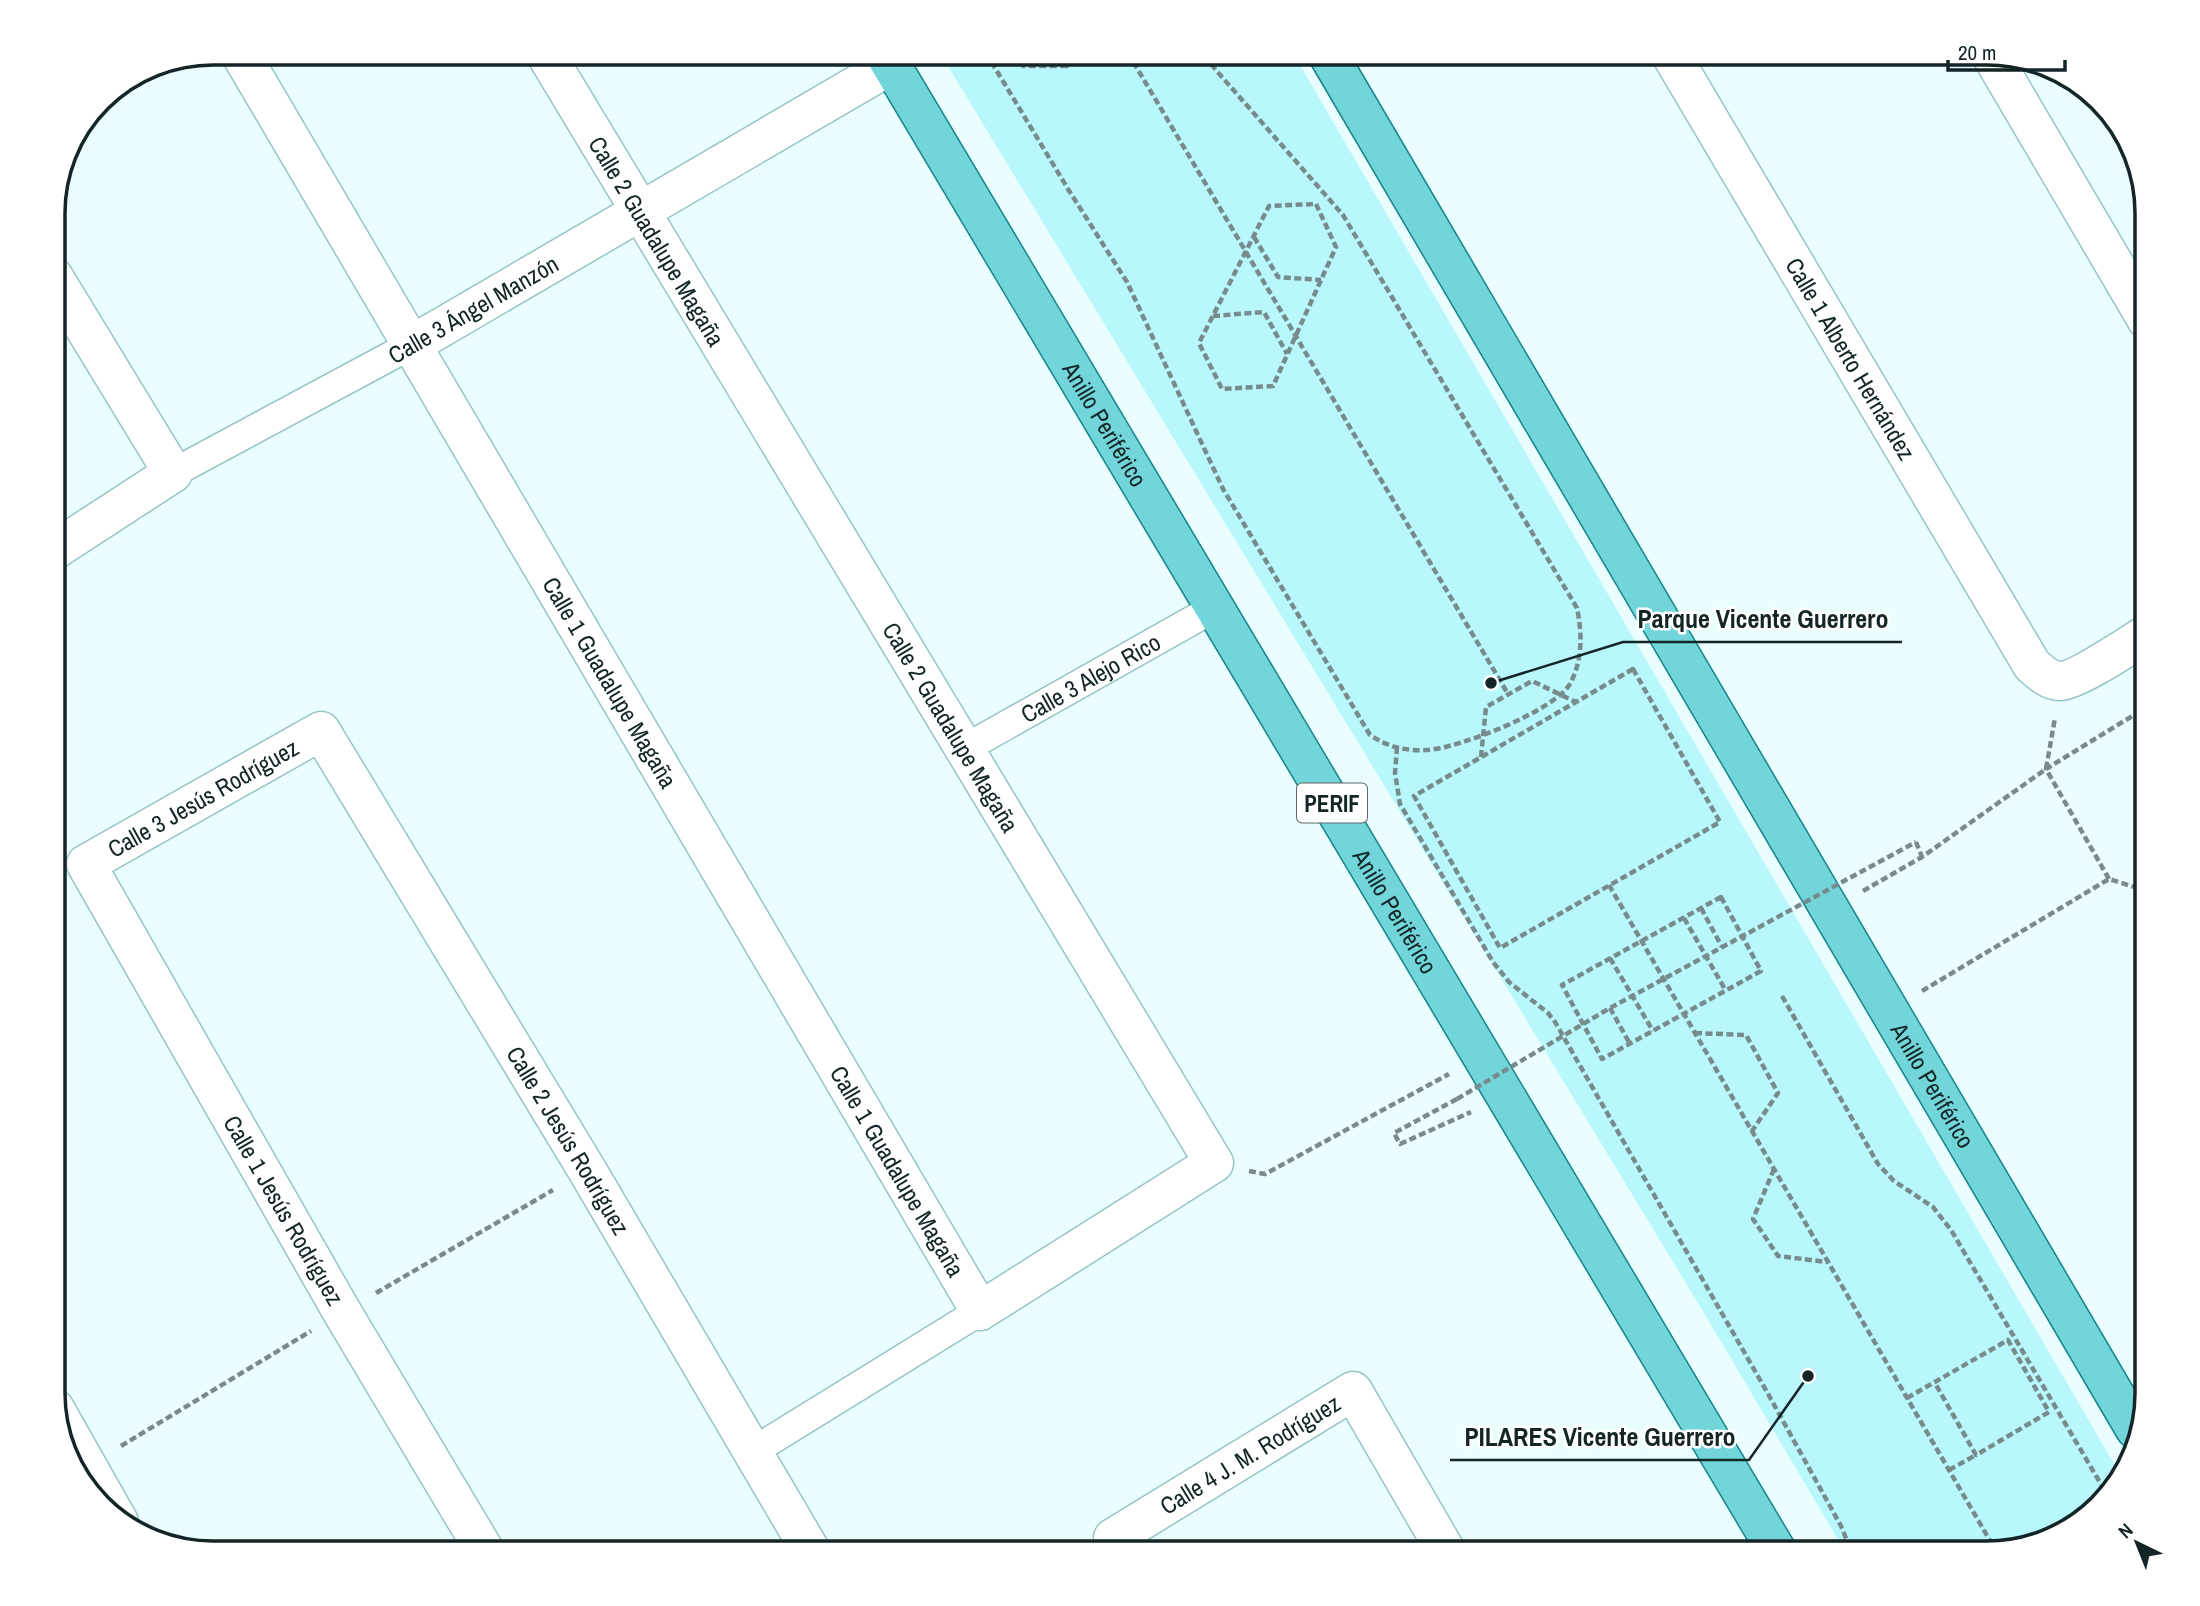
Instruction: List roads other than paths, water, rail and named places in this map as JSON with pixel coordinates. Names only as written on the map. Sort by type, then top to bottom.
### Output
[{"type":"main road","name":"Anillo Periférico","points":[[892,65],[1771,1541]]},
{"type":"main road","name":"Anillo Periférico","points":[[1335,65],[1829,911],[2132,1422]]},
{"type":"street","name":"Calle 1 Guadalupe Magaña","points":[[248,65],[980,1311]]},
{"type":"street","name":"Calle 2 Guadalupe Magaña","points":[[553,65],[1214,1163],[980,1311]]},
{"type":"street","name":"Calle 3 Ángel Manzón","points":[[65,543],[173,473],[413,344],[640,214],[878,65]]},
{"type":"street","name":"Calle 1 Alberto Hernández","points":[[1678,65],[2047,673],[2079,675],[2135,641]]},
{"type":"street","points":[[1997,65],[2135,300]]},
{"type":"street","points":[[65,296],[173,473]]},
{"type":"street","name":"Calle 3 Alejo Rico","points":[[964,748],[1216,607]]},
{"type":"street","name":"Calle 3 Jesús Rodríguez","points":[[86,863],[321,731]]},
{"type":"street","name":"Calle 2 Jesús Rodríguez","points":[[321,731],[587,1170],[805,1541]]},
{"type":"street","name":"Calle 1 Jesús Rodríguez","points":[[86,863],[342,1312],[479,1541]]},
{"type":"street","points":[[752,1452],[980,1311]]},
{"type":"street","name":"Calle 4 J. M. Rodríguez","points":[[1125,1541],[1353,1391],[1440,1541]]},
{"type":"street","points":[[73,1441],[102,1492]]},
{"type":"place","name":"Parque Vicente Guerrero","points":[[1491,683]]},
{"type":"place","name":"PILARES Vicente Guerrero","points":[[1808,1376]]}]
